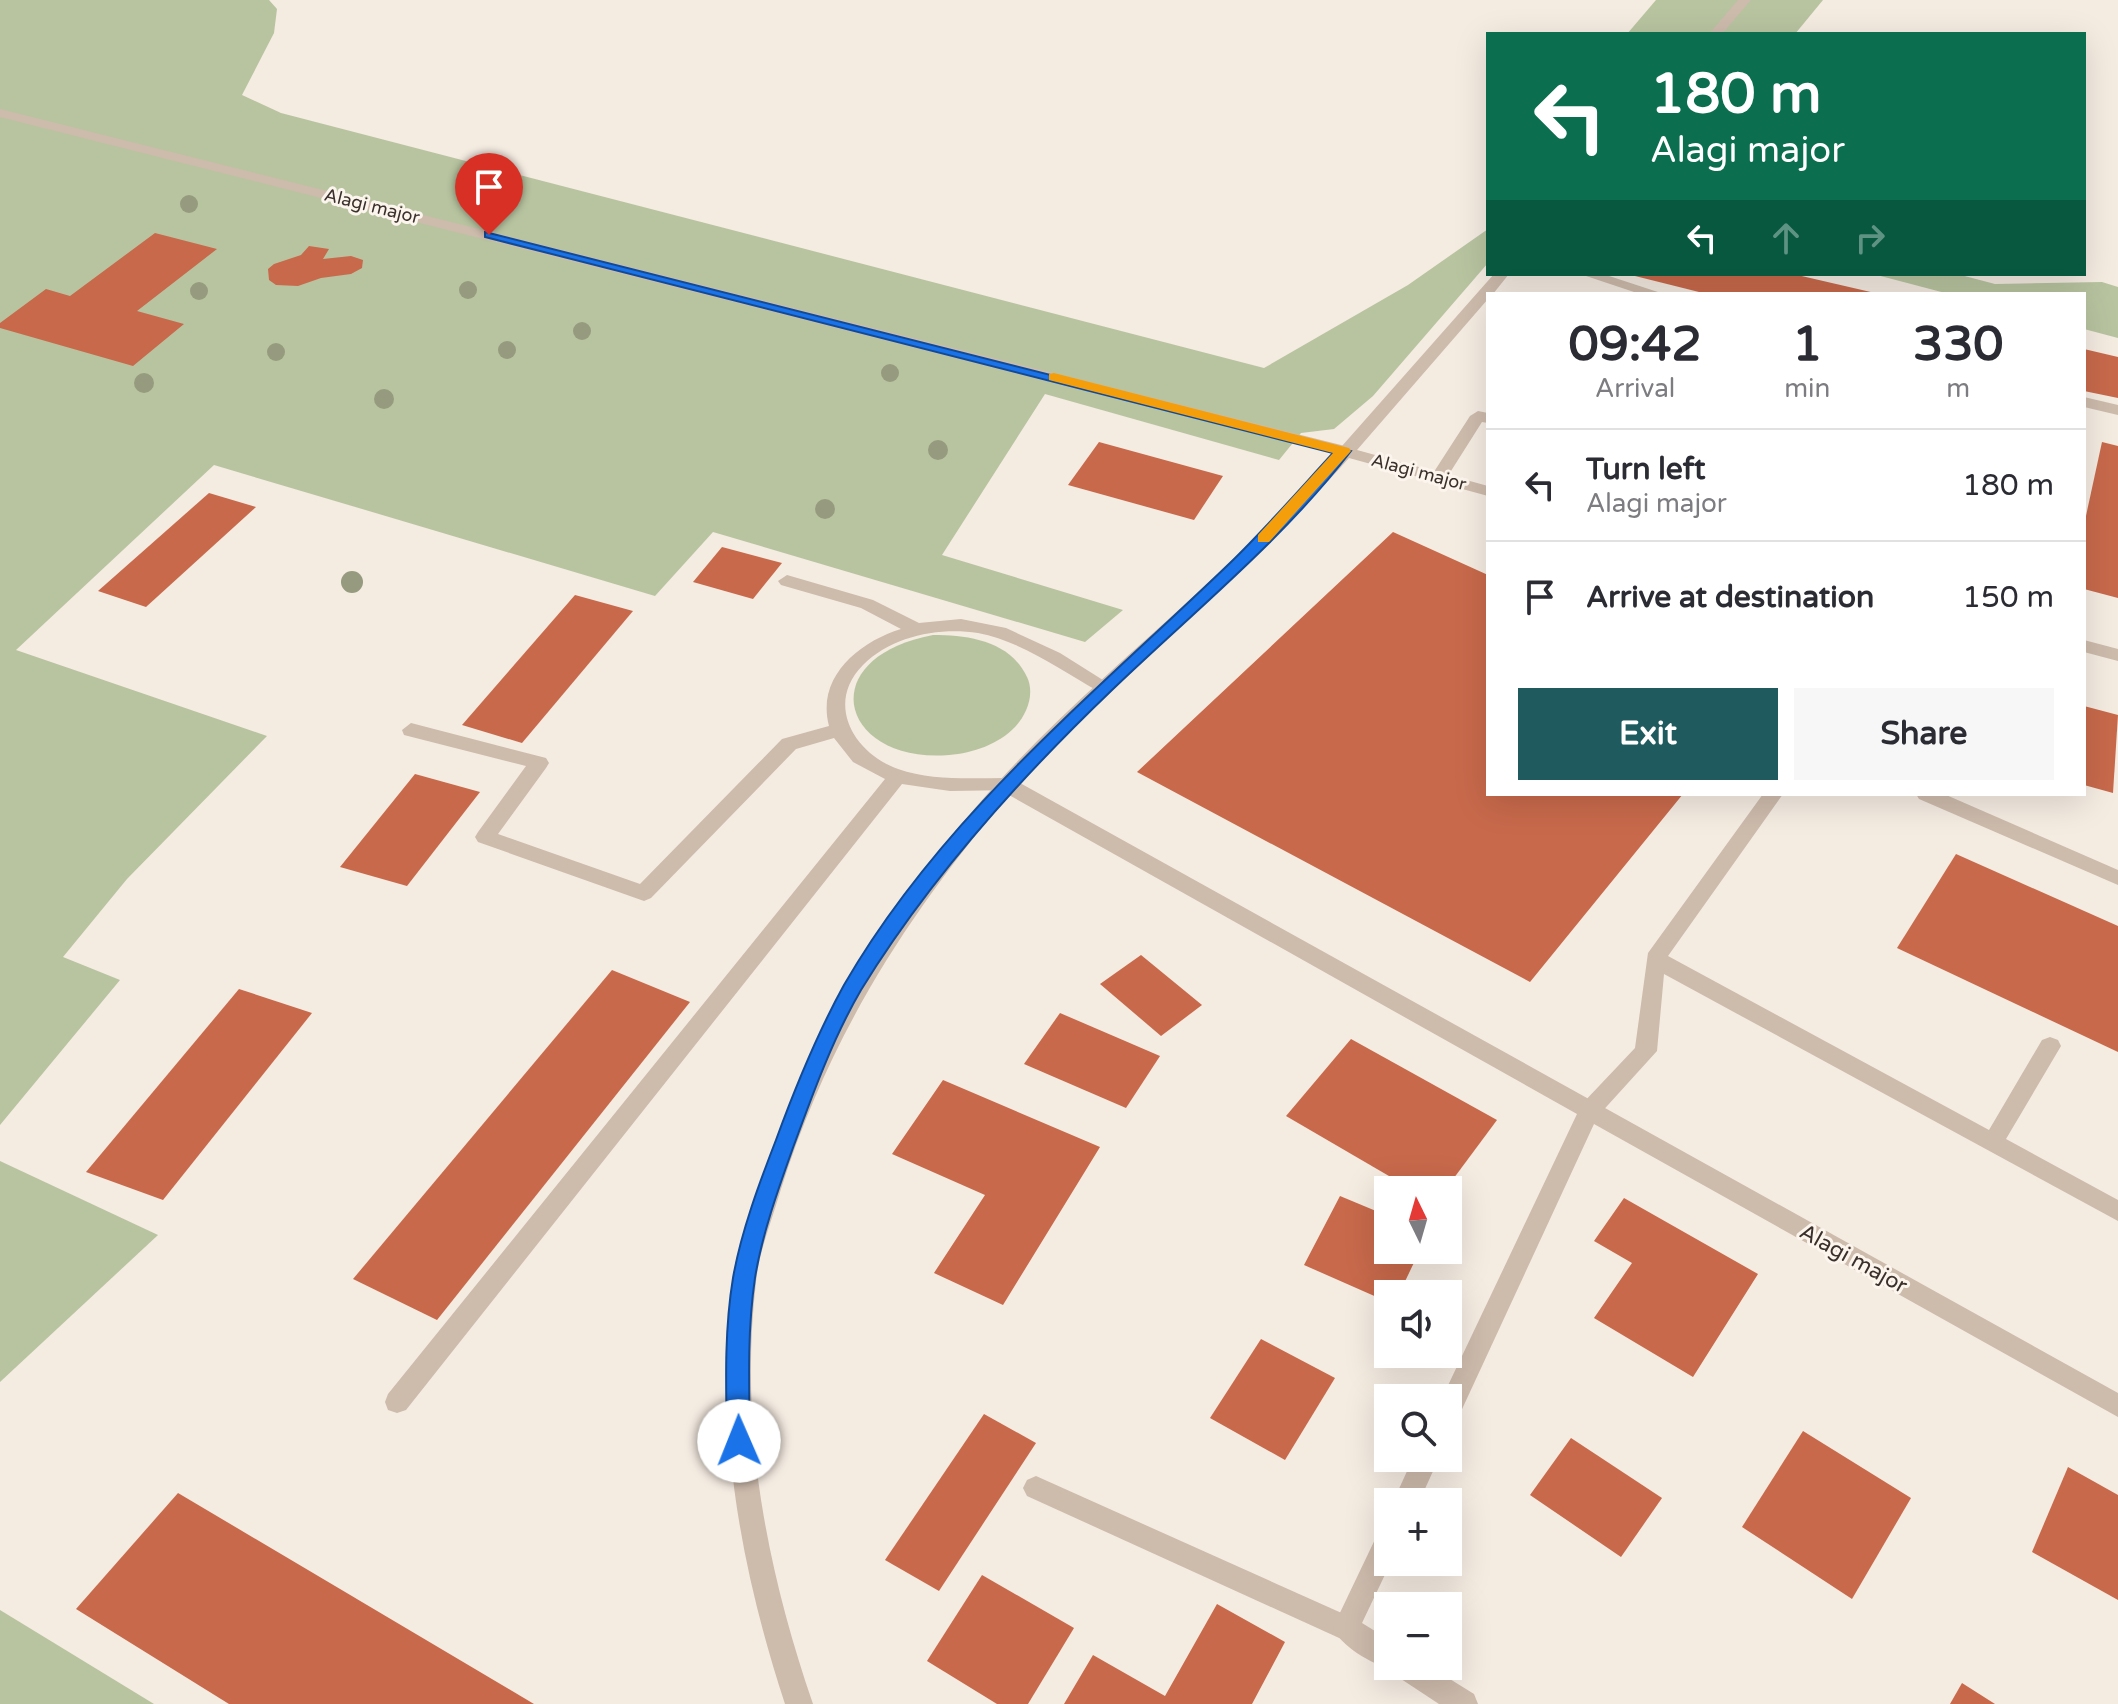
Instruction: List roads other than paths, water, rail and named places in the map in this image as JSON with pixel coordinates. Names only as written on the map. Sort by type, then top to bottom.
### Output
[{"type":"street","points":[[1717,32],[1745,0]]},
{"type":"street","name":"Alagi major","points":[[0,113],[1343,451],[1486,490]]},
{"type":"street","points":[[799,1704],[776,1640],[751,1538],[738,1409],[737,1361],[744,1277],[772,1178],[800,1101],[852,989],[905,910],[1007,785],[1105,687],[1237,566],[1500,276]]},
{"type":"street","points":[[1594,276],[1649,292]]},
{"type":"street","points":[[2086,402],[2118,410]]},
{"type":"street","points":[[1438,478],[1478,416],[1486,418]]},
{"type":"street","points":[[787,581],[867,604],[916,629]]},
{"type":"street","points":[[1007,785],[944,783],[898,776],[860,757],[838,730],[834,698],[847,668],[877,644],[916,629],[961,625],[1004,633],[1105,687]]},
{"type":"street","points":[[2086,647],[2118,655]]},
{"type":"street","points":[[411,730],[539,763],[485,837],[644,893],[789,744],[838,730]]},
{"type":"street","points":[[397,1402],[898,776]]},
{"type":"street","name":"Alagi major","points":[[1007,785],[2118,1406]]},
{"type":"street","points":[[1461,1384],[1590,1110],[1646,1051],[1655,959],[1772,796]]},
{"type":"street","points":[[1931,796],[2118,878]]},
{"type":"street","points":[[1655,959],[2118,1211]]},
{"type":"street","points":[[1993,1142],[2050,1046]]},
{"type":"street","points":[[1036,1488],[1346,1628],[1374,1646]]},
{"type":"street","points":[[1346,1628],[1374,1569]]},
{"type":"street","points":[[1427,1680],[1464,1704]]}]
